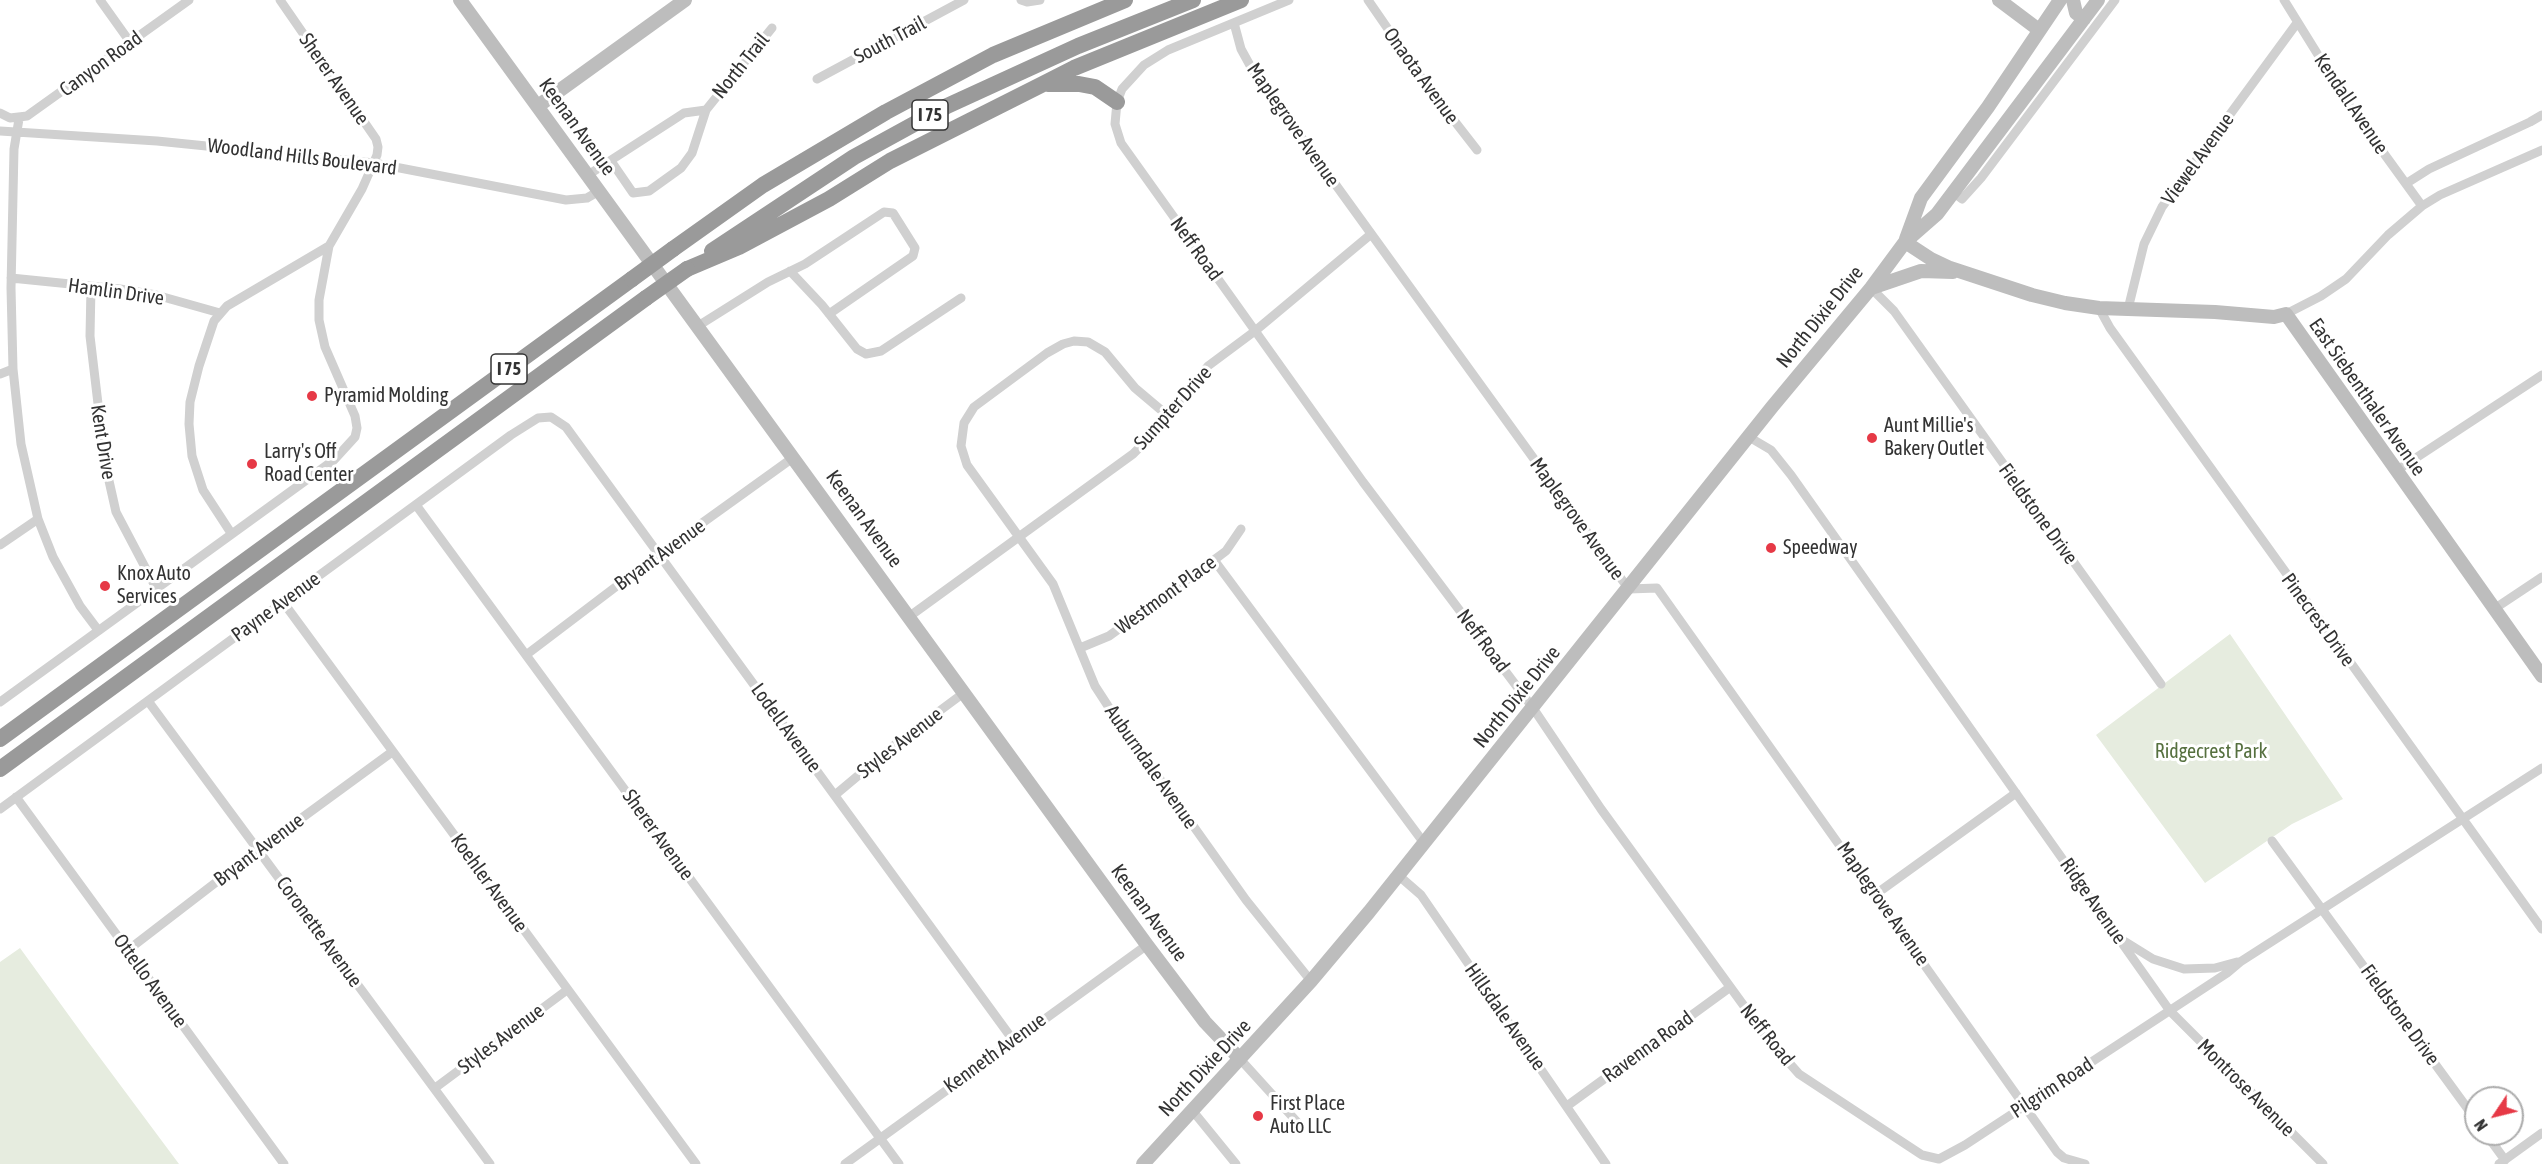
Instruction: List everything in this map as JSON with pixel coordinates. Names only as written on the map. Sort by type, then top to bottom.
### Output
[{"type":"highway","name":"I 75","points":[[0,739],[763,185],[886,111],[993,55],[1125,0]]},
{"type":"highway","name":"I 75","points":[[0,769],[646,298],[804,188],[892,135],[1008,76],[1193,0]]},
{"type":"highway","points":[[687,269],[739,247],[829,199],[890,161],[1041,84],[1074,68],[1241,0]]},
{"type":"highway","points":[[1041,84],[1079,84],[1095,87],[1117,102]]},
{"type":"main road","name":"Keenan Avenue","points":[[461,0],[1147,945],[1205,1022],[1240,1059]]},
{"type":"main road","points":[[538,106],[685,0]]},
{"type":"main road","points":[[1999,0],[2039,30]]},
{"type":"main road","name":"North Dixie Drive","points":[[1905,242],[1921,198],[1956,153],[2060,0]]},
{"type":"main road","points":[[2073,0],[2076,13],[2089,23]]},
{"type":"main road","name":"North Dixie Drive","points":[[1143,1164],[1311,981],[1398,875],[1871,288],[1905,242],[1936,214],[2089,23],[2098,0]]},
{"type":"main road","points":[[1953,192],[1944,185],[1946,173],[1956,153]]},
{"type":"main road","name":"East Siebenthaler Avenue","points":[[1905,242],[1931,259],[1964,273],[2032,295],[2099,308],[2274,317],[2286,314],[2542,676]]},
{"type":"main road","points":[[1871,288],[1921,271],[1964,273]]},
{"type":"street","points":[[100,0],[130,42]]},
{"type":"street","name":"Canyon Road","points":[[7,116],[33,113],[189,0]]},
{"type":"street","name":"Sherer Avenue","points":[[231,533],[334,460],[351,443],[357,428],[355,416],[325,347],[319,320],[321,277],[329,246],[362,189],[374,163],[378,147],[376,139],[280,0]]},
{"type":"street","name":"South Trail","points":[[817,80],[964,0]]},
{"type":"street","points":[[1022,1],[1040,0]]},
{"type":"street","points":[[1117,102],[1122,89],[1132,76],[1157,56],[1289,0]]},
{"type":"street","name":"Onaota Avenue","points":[[1368,0],[1421,78],[1477,150]]},
{"type":"street","points":[[2089,23],[2115,0]]},
{"type":"street","name":"Kendall Avenue","points":[[2284,0],[2351,108],[2408,183],[2422,206]]},
{"type":"street","name":"Maplegrove Avenue","points":[[1234,23],[1241,49],[1252,69],[1370,235],[1629,589],[1657,588],[2056,1152],[2064,1158],[2085,1164]]},
{"type":"street","name":"Viewel Avenue","points":[[2128,309],[2144,244],[2162,207],[2297,23]]},
{"type":"street","name":"North Trail","points":[[588,175],[684,113],[706,111],[772,28]]},
{"type":"street","name":"Neff Road","points":[[1117,102],[1115,124],[1121,143],[1363,482],[1533,708],[1601,809],[1768,1039],[1799,1074],[1922,1155],[1932,1159]]},
{"type":"street","points":[[611,161],[633,193],[649,191],[681,168],[692,153],[706,111]]},
{"type":"street","points":[[2408,183],[2429,169],[2542,115]]},
{"type":"street","points":[[7,116],[8,131]]},
{"type":"street","points":[[7,116],[8,131],[14,149],[11,283],[13,369],[21,444],[38,519],[67,584],[98,630]]},
{"type":"street","name":"Woodland Hills Boulevard","points":[[8,131],[157,141],[374,163],[566,201],[587,198],[599,191]]},
{"type":"street","points":[[2286,314],[2321,296],[2346,279],[2388,235],[2422,206],[2440,195],[2542,150]]},
{"type":"street","points":[[698,326],[768,282],[790,272],[884,212],[889,211],[897,216],[915,248],[913,256],[829,314]]},
{"type":"street","name":"Sumpter Drive","points":[[910,616],[1132,454],[1208,366],[1255,331],[1370,235]]},
{"type":"street","points":[[0,702],[231,533],[213,507],[199,479],[192,456],[189,424],[193,385],[214,321],[227,306],[329,246]]},
{"type":"street","points":[[790,272],[829,314],[857,349],[872,354],[913,332],[961,298]]},
{"type":"street","name":"Hamlin Drive","points":[[0,288],[11,283],[91,287],[156,296],[220,313]]},
{"type":"street","name":"Kent Drive","points":[[91,287],[90,336],[107,473],[116,512],[156,588]]},
{"type":"street","name":"Fieldstone Drive","points":[[1871,288],[1894,311],[2161,684]]},
{"type":"street","name":"Pinecrest Drive","points":[[2099,308],[2110,328],[2542,929]]},
{"type":"street","name":"Auburndale Avenue","points":[[1167,415],[1135,388],[1105,351],[1085,341],[1074,341],[1054,348],[974,407],[964,423],[961,446],[964,457],[1053,584],[1095,686],[1108,706],[1246,900],[1311,981]]},
{"type":"street","points":[[0,374],[13,369]]},
{"type":"street","points":[[2396,471],[2542,375]]},
{"type":"street","name":"Payne Avenue","points":[[0,808],[511,435],[538,418],[556,419]]},
{"type":"street","name":"Lodell Avenue","points":[[556,419],[566,427],[1013,1040]]},
{"type":"street","name":"Ridge Avenue","points":[[1749,437],[1771,450],[1791,475],[2170,1011]]},
{"type":"street","name":"Bryant Avenue","points":[[526,655],[659,554],[794,457]]},
{"type":"street","name":"Sherer Avenue","points":[[416,505],[900,1164]]},
{"type":"street","points":[[0,545],[38,519]]},
{"type":"street","name":"Westmont Place","points":[[1080,648],[1109,636],[1214,560],[1226,551],[1241,529]]},
{"type":"street","points":[[1214,560],[1424,843]]},
{"type":"street","points":[[2494,609],[2542,577]]},
{"type":"street","name":"Koehler Avenue","points":[[283,602],[696,1164]]},
{"type":"street","name":"Styles Avenue","points":[[835,795],[903,738],[965,692]]},
{"type":"street","name":"Coronette Avenue","points":[[148,701],[490,1164]]},
{"type":"street","name":"Bryant Avenue","points":[[128,950],[258,850],[392,752]]},
{"type":"street","points":[[2170,1011],[2240,962],[2542,768]]},
{"type":"street","points":[[1875,894],[2016,793]]},
{"type":"street","name":"Ottello Avenue","points":[[16,797],[284,1164]]},
{"type":"street","name":"Fieldstone Drive","points":[[2272,841],[2464,1103]]},
{"type":"street","name":"Hillsdale Avenue","points":[[1398,875],[1421,895],[1606,1164]]},
{"type":"street","points":[[2113,928],[2138,950],[2168,965],[2200,969],[2240,962]]},
{"type":"street","name":"Kenneth Avenue","points":[[844,1164],[1147,945]]},
{"type":"street","name":"Ravenna Road","points":[[1567,1106],[1730,988]]},
{"type":"street","name":"Styles Avenue","points":[[435,1089],[567,990]]},
{"type":"street","name":"Pilgrim Road","points":[[1932,1159],[1947,1156],[2170,1011]]},
{"type":"street","name":"Montrose Avenue","points":[[2170,1011],[2323,1164]]},
{"type":"street","points":[[1240,1059],[1298,1123]]},
{"type":"street","points":[[1192,1110],[1236,1164]]},
{"type":"street","points":[[2493,1146],[2502,1162],[2542,1133]]},
{"type":"green space","name":"Ridgecrest Park","points":[[2230,634],[2343,799],[2292,824],[2205,883],[2096,735]]},
{"type":"green space","points":[[20,948],[179,1164],[0,1164],[0,962]]},
{"type":"place","name":"Pyramid Molding","points":[[312,396]]},
{"type":"place","name":"Aunt Millie's Bakery Outlet","points":[[1872,438]]},
{"type":"place","name":"Larry's Off Road Center","points":[[252,464]]},
{"type":"place","name":"Speedway","points":[[1771,548]]},
{"type":"place","name":"Knox Auto Services","points":[[105,586]]},
{"type":"place","name":"First Place Auto LLC","points":[[1258,1116]]}]
